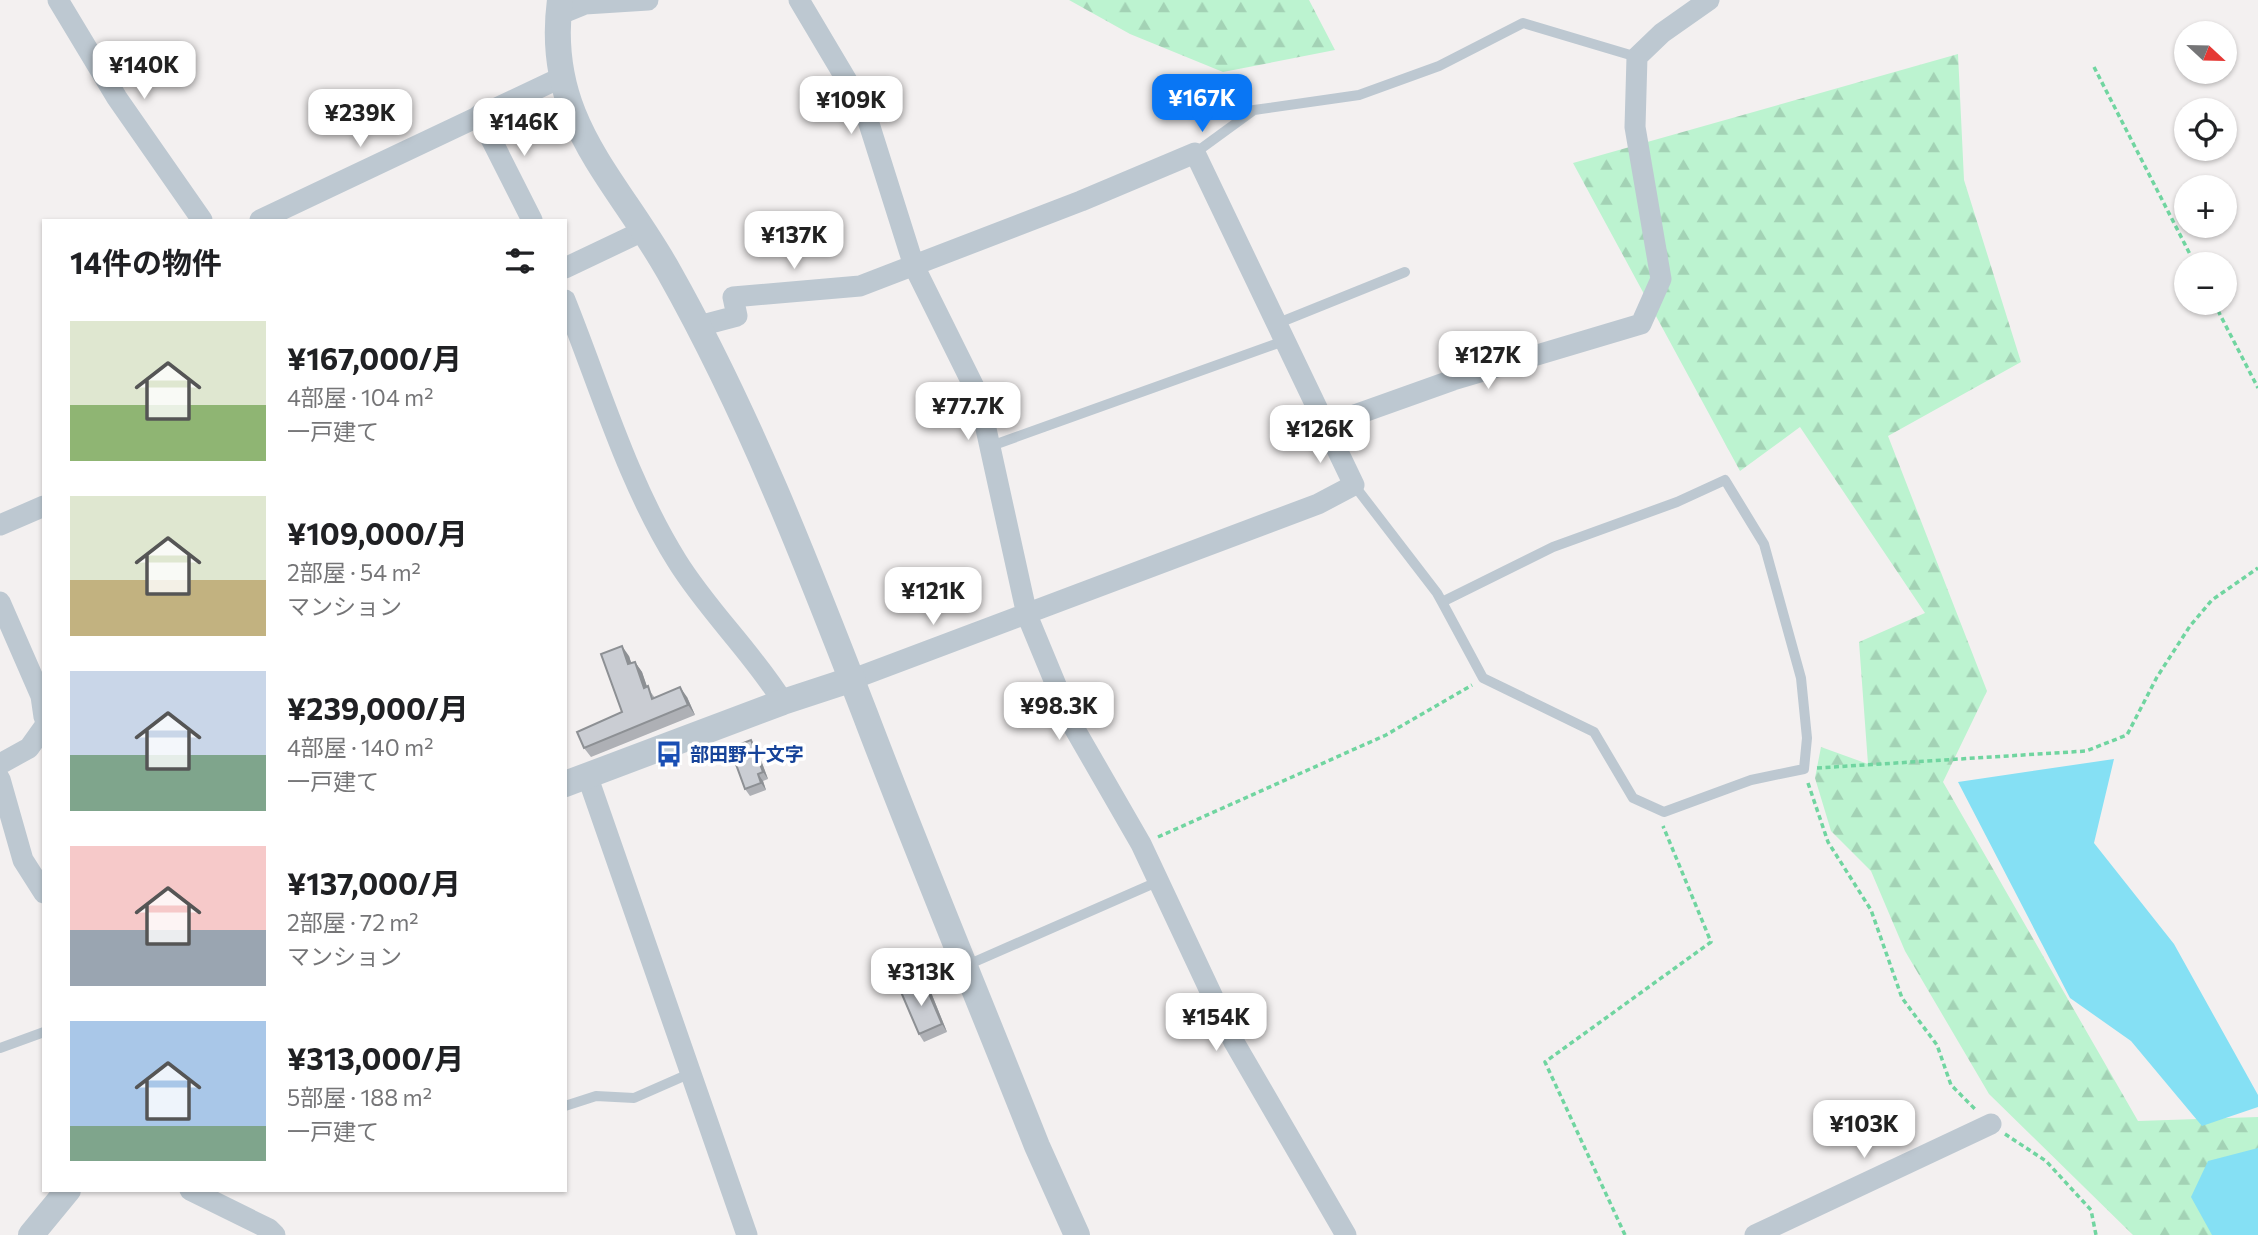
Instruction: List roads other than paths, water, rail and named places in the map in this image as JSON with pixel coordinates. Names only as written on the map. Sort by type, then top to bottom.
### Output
[{"type":"street","points":[[58,0],[117,98],[201,219]]},
{"type":"street","points":[[648,0],[559,7],[561,78],[570,113],[585,144],[645,230],[699,326],[772,483],[1037,1146],[1077,1235]]},
{"type":"street","points":[[799,0],[865,111],[914,266],[979,397],[1027,615],[1073,726],[1141,844],[1234,1042],[1346,1235]]},
{"type":"street","points":[[1324,426],[1453,380],[1641,324],[1661,279],[1635,127],[1637,57],[1662,33],[1709,0]]},
{"type":"street","points":[[262,219],[561,78]]},
{"type":"street","points":[[479,115],[531,219]]},
{"type":"street","points":[[699,326],[737,316],[733,297],[860,286],[1195,153],[1354,485],[1318,503],[1027,615],[853,680],[783,702],[576,780],[691,1073],[747,1235]]},
{"type":"street","points":[[567,267],[645,230]]},
{"type":"street","points":[[567,305],[636,483],[663,538],[679,564],[783,702]]},
{"type":"street","points":[[0,525],[42,507]]},
{"type":"street","points":[[0,602],[42,703]]},
{"type":"street","points":[[0,764],[29,748],[42,730]]},
{"type":"street","points":[[0,779],[23,860],[42,890]]},
{"type":"street","points":[[1755,1235],[1990,1124]]},
{"type":"street","points":[[31,1235],[66,1192]]},
{"type":"street","points":[[194,1192],[275,1235]]},
{"type":"lane","points":[[1195,153],[1254,110],[1359,95],[1439,66],[1523,23],[1637,57]]},
{"type":"lane","points":[[991,446],[1280,333],[1405,272]]},
{"type":"lane","points":[[1354,485],[1442,602],[1483,678],[1594,732],[1633,798],[1664,812],[1751,780],[1804,769],[1807,738],[1801,678],[1764,544],[1725,480],[1677,502],[1553,547],[1442,602]]},
{"type":"lane","points":[[965,966],[1157,882]]},
{"type":"lane","points":[[0,1048],[42,1033]]},
{"type":"lane","points":[[567,1105],[596,1096],[634,1098],[691,1073]]},
{"type":"water","points":[[2114,759],[2094,843],[2174,944],[2258,1095],[2258,1107],[2202,1126],[2131,1041],[2070,998],[1958,782]]},
{"type":"water","points":[[2258,1148],[2258,1235],[2212,1235],[2191,1197],[2208,1161]]},
{"type":"place","name":"部田野十文字","points":[[669,754]]}]
